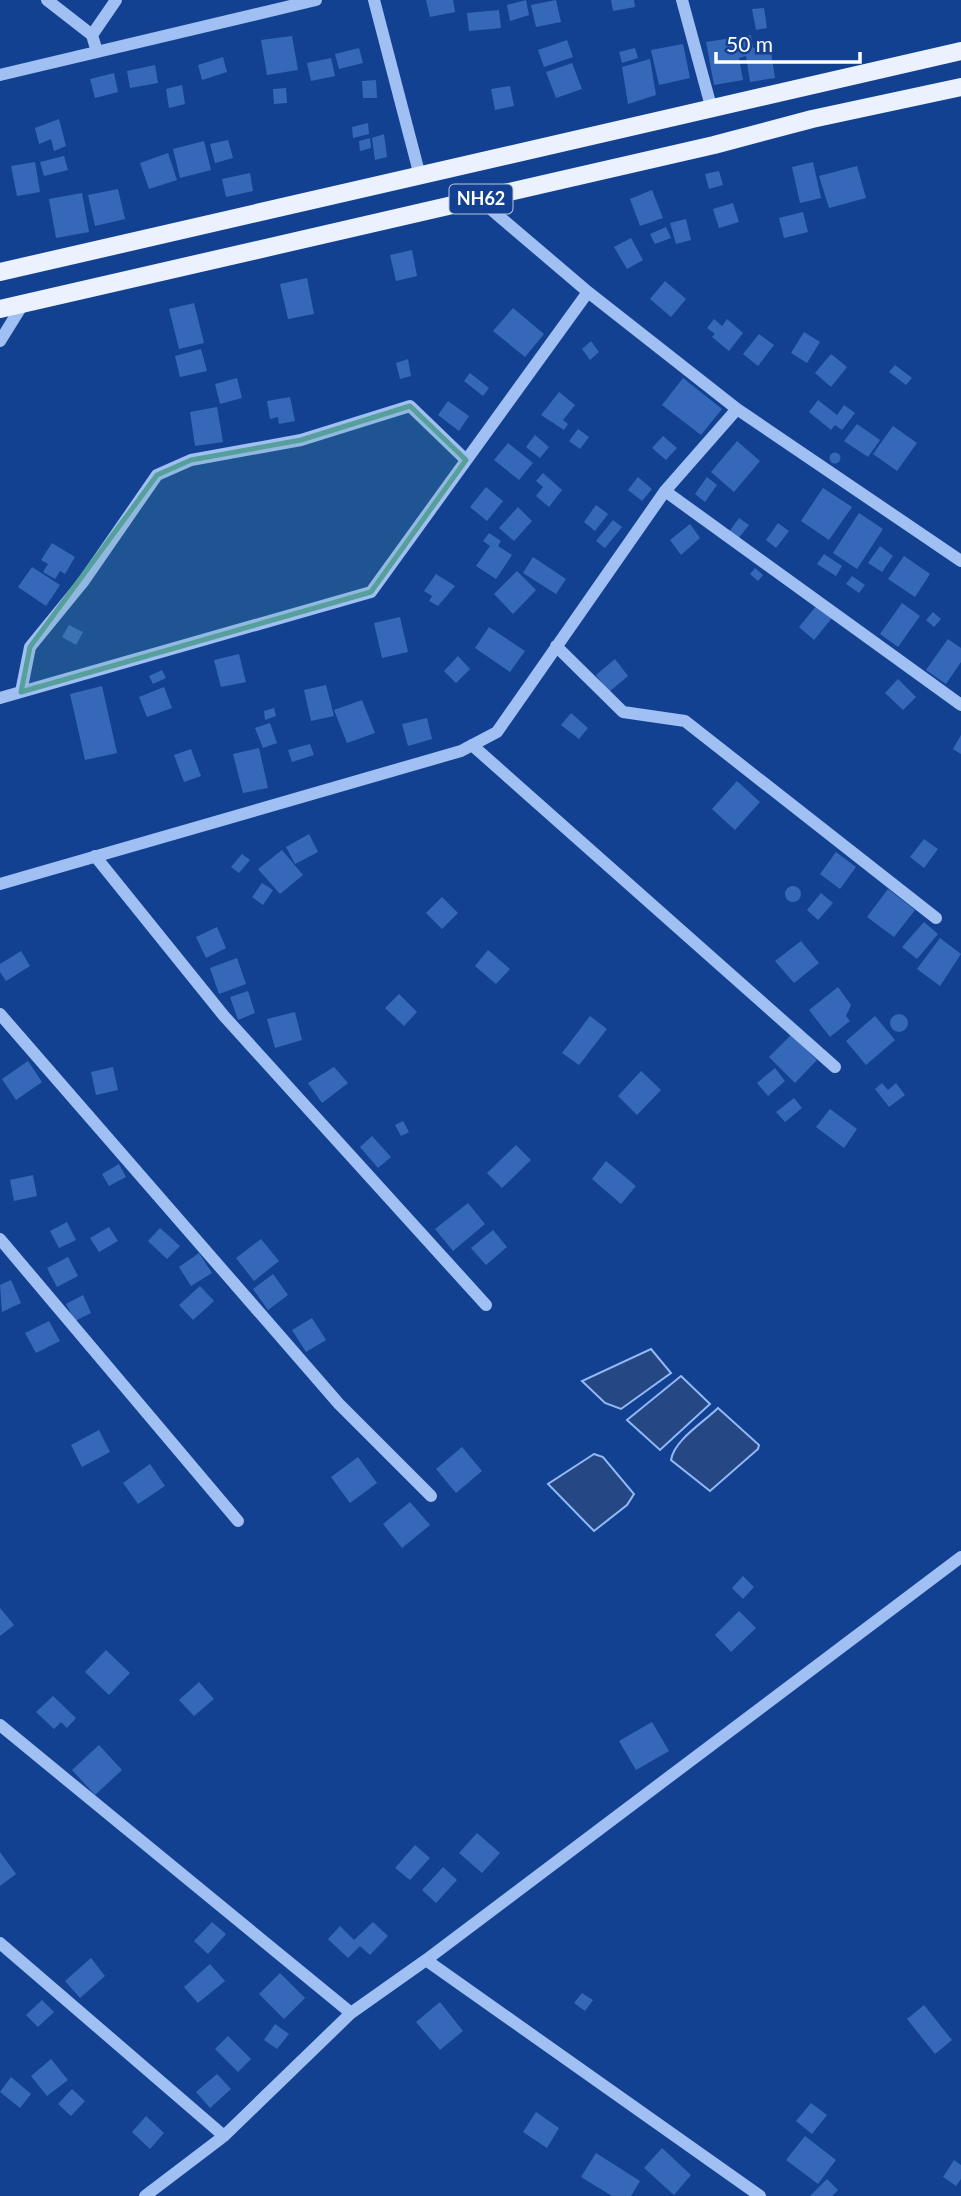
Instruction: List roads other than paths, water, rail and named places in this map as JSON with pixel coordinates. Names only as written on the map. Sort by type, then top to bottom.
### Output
[{"type":"main road","name":"NH62","points":[[0,272],[961,51]]},
{"type":"main road","name":"NH62","points":[[0,309],[480,200],[715,145],[812,119],[961,87]]},
{"type":"street","points":[[47,0],[92,35],[97,52]]},
{"type":"street","points":[[92,35],[116,0]]},
{"type":"street","points":[[0,75],[316,0]]},
{"type":"street","points":[[374,0],[420,176]]},
{"type":"street","points":[[682,0],[712,110]]},
{"type":"street","points":[[480,200],[588,292],[737,409],[961,561]]},
{"type":"street","points":[[0,698],[371,592],[588,292]]},
{"type":"street","points":[[0,341],[23,304]]},
{"type":"street","points":[[22,692],[30,647],[83,582],[157,475],[191,460],[301,439],[411,406],[466,460]]},
{"type":"street","points":[[0,884],[403,769],[472,745],[497,732],[664,491],[737,409]]},
{"type":"street","points":[[664,491],[961,705]]},
{"type":"street","points":[[556,646],[623,712],[685,721],[936,918]]},
{"type":"street","points":[[472,745],[835,1067]]},
{"type":"street","points":[[95,856],[224,1016],[486,1305]]},
{"type":"street","points":[[0,1014],[339,1404],[431,1496]]},
{"type":"street","points":[[0,1238],[238,1521]]},
{"type":"street","points":[[145,2196],[225,2136],[351,2013],[426,1960],[961,1557]]},
{"type":"street","points":[[0,1725],[351,2013]]},
{"type":"street","points":[[0,1943],[225,2136]]},
{"type":"street","points":[[426,1960],[760,2196]]},
{"type":"water","points":[[651,1349],[671,1373],[621,1409],[605,1403],[582,1381]]},
{"type":"water","points":[[681,1376],[710,1404],[660,1450],[627,1420]]},
{"type":"water","points":[[718,1408],[759,1445],[758,1449],[710,1491],[671,1460],[683,1438]]},
{"type":"water","points":[[594,1454],[603,1457],[634,1494],[627,1505],[594,1531],[548,1484]]}]
